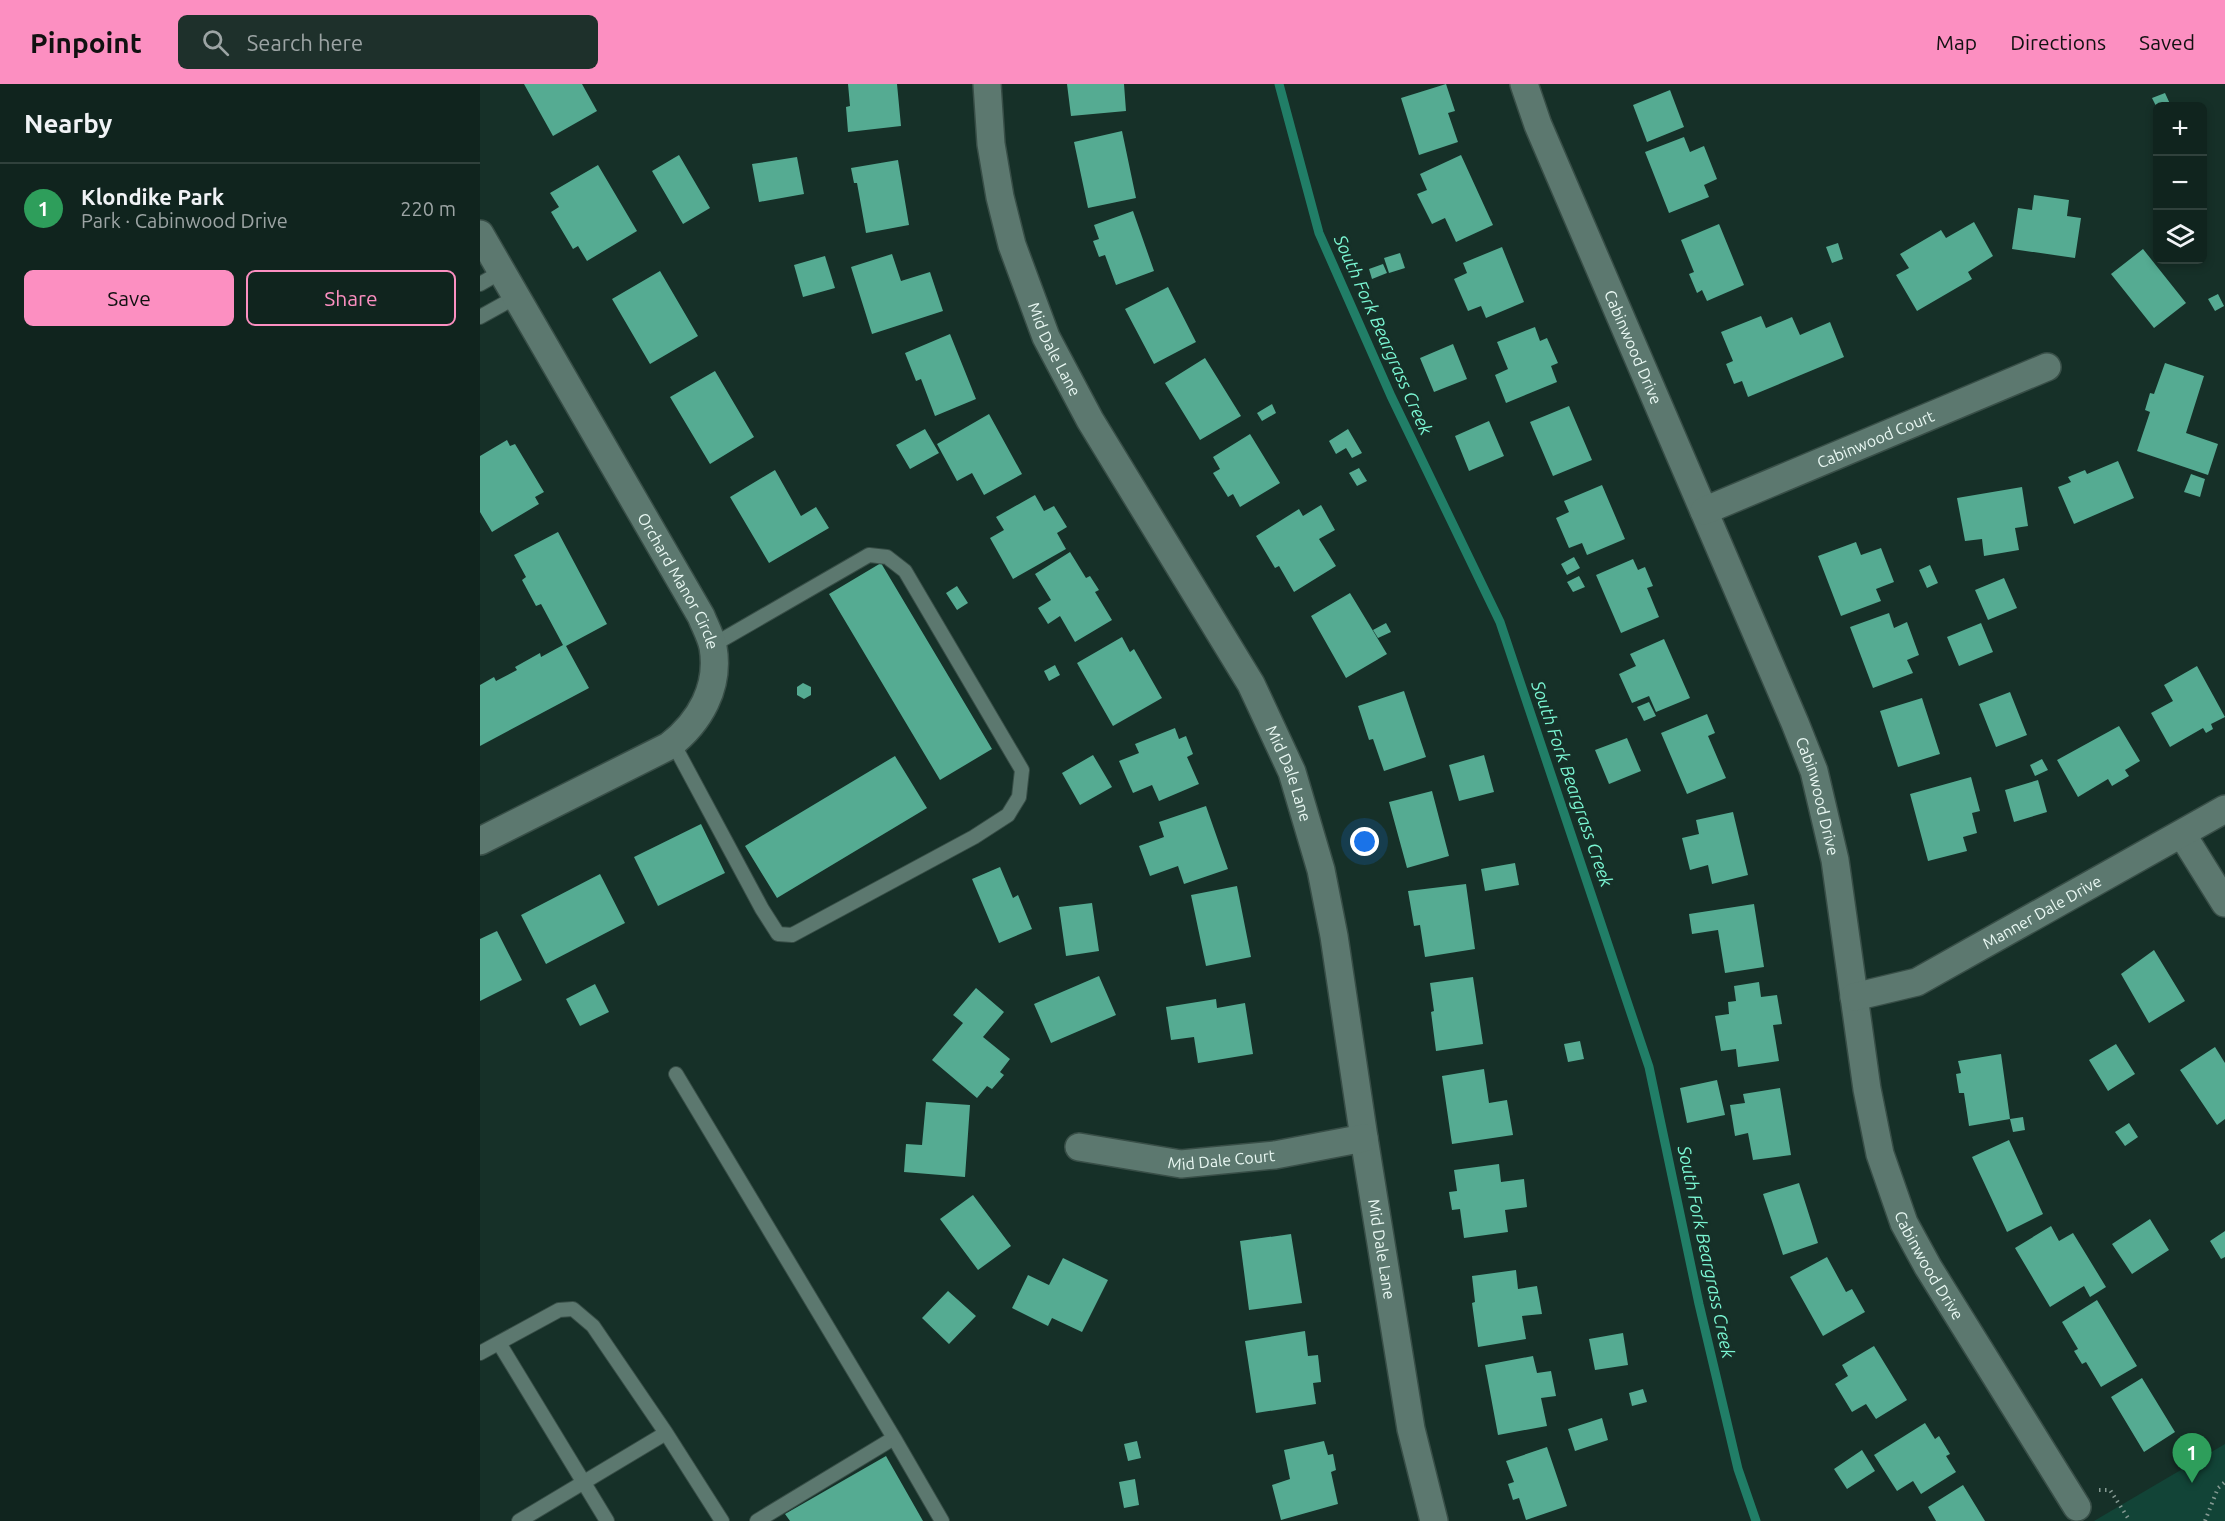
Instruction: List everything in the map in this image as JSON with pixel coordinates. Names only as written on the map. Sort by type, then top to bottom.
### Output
[{"type":"street","name":"Mid Dale Lane","points":[[987,84],[991,144],[1000,197],[1012,245],[1046,337],[1090,420],[1251,684],[1292,772],[1322,870],[1411,1429],[1434,1521]]},
{"type":"street","name":"Cabinwood Drive","points":[[1524,84],[1539,125],[1814,771],[1835,860],[1867,1089],[1880,1154],[1904,1222],[1946,1296],[2077,1507]]},
{"type":"street","name":"Orchard Manor Circle","points":[[480,234],[491,278],[516,297],[701,616],[713,645],[714,667],[709,697],[699,716],[686,733],[673,743],[480,841]]},
{"type":"street","name":"Cabinwood Court","points":[[1704,511],[2047,367]]},
{"type":"street","name":"Manner Dale Drive","points":[[1854,997],[1917,982],[2225,809]]},
{"type":"street","points":[[2182,834],[2225,903]]},
{"type":"street","name":"Mid Dale Court","points":[[1079,1147],[1181,1164],[1275,1155],[1364,1138]]},
{"type":"lane","points":[[480,317],[516,297]]},
{"type":"lane","points":[[673,743],[762,909],[778,934],[792,935],[974,837],[1008,815],[1019,797],[1022,770],[905,571],[887,557],[869,555],[713,645]]},
{"type":"lane","points":[[676,1074],[942,1521]]},
{"type":"lane","points":[[480,1353],[559,1310],[573,1309],[593,1326],[666,1433],[722,1521]]},
{"type":"lane","points":[[499,1343],[607,1521]]},
{"type":"lane","points":[[519,1521],[666,1433]]},
{"type":"lane","points":[[757,1521],[894,1438]]},
{"type":"path","points":[[2205,1521],[2218,1488],[2225,1482]]},
{"type":"green space","points":[[2225,1444],[2225,1521],[2094,1521]]},
{"type":"building","points":[[524,84],[582,84],[597,111],[553,136]]},
{"type":"building","points":[[848,84],[897,84],[901,126],[848,132],[846,107],[850,106]]},
{"type":"building","points":[[1067,84],[1124,84],[1126,111],[1071,116]]},
{"type":"building","points":[[1446,84],[1455,111],[1448,113],[1458,142],[1419,155],[1401,98]]},
{"type":"building","points":[[1670,90],[1684,127],[1647,142],[1633,105]]},
{"type":"building","points":[[2165,93],[2169,102],[2154,102],[2152,98]]},
{"type":"building","points":[[1122,131],[1136,198],[1088,208],[1074,142]]},
{"type":"building","points":[[1684,137],[1690,152],[1704,146],[1717,179],[1704,185],[1709,197],[1669,213],[1645,152]]},
{"type":"building","points":[[679,155],[710,208],[683,224],[652,171]]},
{"type":"building","points":[[1461,155],[1493,225],[1456,242],[1445,218],[1432,224],[1417,194],[1427,190],[1420,174]]},
{"type":"building","points":[[797,157],[804,194],[759,202],[752,164]]},
{"type":"building","points":[[898,160],[909,225],[866,233],[857,183],[854,183],[851,168]]},
{"type":"building","points":[[598,165],[637,231],[587,261],[578,246],[573,249],[551,212],[559,207],[550,193]]},
{"type":"building","points":[[2034,195],[2069,200],[2067,216],[2081,218],[2075,258],[2012,249],[2018,208],[2032,210]]},
{"type":"building","points":[[1133,211],[1154,271],[1116,285],[1105,255],[1099,257],[1093,241],[1099,239],[1094,225]]},
{"type":"building","points":[[1974,222],[1993,256],[1968,272],[1972,279],[1917,311],[1896,275],[1909,268],[1900,254],[1941,230],[1946,238]]},
{"type":"building","points":[[1719,224],[1744,285],[1707,301],[1702,290],[1697,293],[1689,274],[1694,272],[1681,240]]},
{"type":"building","points":[[1838,243],[1843,259],[1832,263],[1826,247]]},
{"type":"building","points":[[1502,247],[1524,302],[1486,318],[1481,306],[1468,311],[1454,279],[1467,273],[1463,263]]},
{"type":"building","points":[[2143,249],[2186,303],[2154,328],[2111,274]]},
{"type":"building","points":[[1400,253],[1405,268],[1389,273],[1384,258]]},
{"type":"building","points":[[892,254],[901,281],[930,272],[943,311],[872,334],[851,267]]},
{"type":"building","points":[[825,256],[835,288],[803,297],[794,265]]},
{"type":"building","points":[[1383,264],[1387,273],[1372,279],[1369,269]]},
{"type":"building","points":[[660,271],[698,336],[650,364],[612,299]]},
{"type":"building","points":[[1168,287],[1196,342],[1154,364],[1125,309]]},
{"type":"building","points":[[2218,294],[2224,306],[2215,311],[2208,299]]},
{"type":"building","points":[[1761,316],[1766,328],[1792,317],[1800,335],[1830,322],[1844,357],[1748,397],[1742,381],[1734,384],[1726,364],[1733,361],[1721,332]]},
{"type":"building","points":[[1535,327],[1540,341],[1547,338],[1558,363],[1551,366],[1557,382],[1506,403],[1495,375],[1508,369],[1497,342]]},
{"type":"building","points":[[950,334],[976,399],[935,416],[921,379],[916,381],[905,353]]},
{"type":"building","points":[[1453,344],[1467,379],[1434,392],[1420,358]]},
{"type":"building","points":[[1205,358],[1241,416],[1200,440],[1165,383]]},
{"type":"building","points":[[2165,363],[2204,376],[2186,433],[2218,444],[2208,475],[2137,451],[2150,412],[2145,410],[2150,393],[2154,394]]},
{"type":"building","points":[[715,371],[754,437],[710,464],[670,397]]},
{"type":"building","points":[[1272,404],[1276,413],[1262,421],[1257,413]]},
{"type":"building","points":[[1569,406],[1592,460],[1553,476],[1530,422]]},
{"type":"building","points":[[989,414],[1022,474],[984,495],[972,473],[957,481],[937,444]]},
{"type":"building","points":[[1489,421],[1504,456],[1469,471],[1455,436]]},
{"type":"building","points":[[925,429],[939,453],[910,469],[896,445]]},
{"type":"building","points":[[1348,429],[1362,453],[1352,458],[1346,448],[1336,454],[1329,441]]},
{"type":"building","points":[[1250,434],[1280,483],[1240,507],[1233,494],[1228,497],[1213,473],[1220,469],[1213,457]]},
{"type":"building","points":[[507,440],[510,446],[515,444],[544,492],[535,497],[539,504],[492,532],[480,512],[480,456]]},
{"type":"building","points":[[2118,461],[2134,498],[2074,524],[2058,487],[2071,482],[2068,477],[2085,470],[2087,474]]},
{"type":"building","points":[[1359,468],[1367,481],[1357,486],[1349,473]]},
{"type":"building","points":[[775,470],[801,516],[816,507],[829,528],[769,563],[730,497]]},
{"type":"building","points":[[2191,474],[2205,479],[2200,497],[2184,492]]},
{"type":"building","points":[[1602,485],[1625,539],[1587,555],[1582,543],[1569,548],[1556,518],[1569,512],[1564,501]]},
{"type":"building","points":[[2022,487],[2028,526],[2015,528],[2019,550],[1984,556],[1982,539],[1965,541],[1957,498]]},
{"type":"building","points":[[1035,495],[1044,511],[1054,506],[1067,527],[1057,533],[1066,549],[1013,579],[990,538],[1004,530],[996,517]]},
{"type":"building","points":[[1321,505],[1335,530],[1319,539],[1336,566],[1294,592],[1279,566],[1275,568],[1256,536],[1299,509],[1303,516]]},
{"type":"building","points":[[558,532],[607,624],[566,646],[589,688],[480,746],[480,685],[494,677],[496,681],[517,670],[515,667],[540,653],[541,657],[563,645],[541,604],[536,606],[522,580],[526,577],[514,555]]},
{"type":"building","points":[[1856,542],[1861,555],[1881,548],[1894,582],[1876,589],[1881,601],[1841,616],[1818,556]]},
{"type":"building","points":[[1070,552],[1086,578],[1090,576],[1099,590],[1095,592],[1112,620],[1075,642],[1060,616],[1048,624],[1038,608],[1051,600],[1035,574]]},
{"type":"building","points":[[1574,557],[1580,568],[1567,575],[1561,564]]},
{"type":"building","points":[[1633,559],[1638,570],[1645,567],[1653,586],[1647,588],[1659,617],[1621,633],[1596,575]]},
{"type":"building","points":[[881,563],[992,749],[940,780],[829,594]]},
{"type":"building","points":[[1930,565],[1938,583],[1927,588],[1919,570]]},
{"type":"building","points":[[1579,576],[1585,587],[1573,592],[1567,582]]},
{"type":"building","points":[[2004,578],[2017,608],[1988,620],[1975,590]]},
{"type":"building","points":[[957,586],[968,603],[957,610],[946,593]]},
{"type":"building","points":[[1350,593],[1387,654],[1346,678],[1311,616]]},
{"type":"building","points":[[1889,613],[1894,628],[1907,622],[1919,655],[1907,660],[1913,673],[1873,688],[1850,627]]},
{"type":"building","points":[[1386,623],[1391,632],[1378,638],[1373,630]]},
{"type":"building","points":[[1981,623],[1993,652],[1959,666],[1947,637]]},
{"type":"building","points":[[1122,637],[1130,652],[1134,649],[1162,698],[1113,726],[1077,663]]},
{"type":"building","points":[[1664,639],[1690,698],[1656,712],[1649,696],[1632,703],[1619,674],[1636,666],[1630,654]]},
{"type":"building","points":[[1055,665],[1060,675],[1049,681],[1044,671]]},
{"type":"building","points":[[2197,666],[2225,717],[2211,724],[2213,729],[2206,733],[2203,728],[2170,747],[2151,713],[2173,701],[2164,685]]},
{"type":"building","points":[[803,683],[811,687],[811,695],[804,699],[797,695],[797,687]]},
{"type":"building","points":[[1404,691],[1426,757],[1384,771],[1373,739],[1369,740],[1358,706]]},
{"type":"building","points":[[2010,692],[2027,735],[1996,747],[1979,704]]},
{"type":"building","points":[[1922,698],[1940,754],[1898,767],[1880,711]]},
{"type":"building","points":[[1649,702],[1656,716],[1644,721],[1637,707]]},
{"type":"building","points":[[1707,714],[1715,733],[1708,736],[1726,778],[1687,794],[1661,733]]},
{"type":"building","points":[[2119,726],[2140,761],[2125,770],[2129,776],[2112,786],[2108,779],[2078,797],[2057,760]]},
{"type":"building","points":[[1175,728],[1179,739],[1186,736],[1193,754],[1187,757],[1199,784],[1159,801],[1152,785],[1133,793],[1119,761],[1139,753],[1135,744]]},
{"type":"building","points":[[1627,738],[1641,771],[1609,784],[1595,750]]},
{"type":"building","points":[[1093,755],[1112,787],[1080,805],[1062,773]]},
{"type":"building","points":[[1484,755],[1494,792],[1459,801],[1449,765]]},
{"type":"building","points":[[895,756],[927,808],[777,898],[745,846]]},
{"type":"building","points":[[2042,759],[2048,770],[2035,776],[2030,765]]},
{"type":"building","points":[[1971,777],[1980,811],[1972,813],[1977,833],[1963,837],[1967,851],[1928,861],[1910,794]]},
{"type":"building","points":[[2038,780],[2047,812],[2014,822],[2005,790]]},
{"type":"building","points":[[1432,791],[1449,856],[1407,868],[1389,802]]},
{"type":"building","points":[[1206,806],[1228,869],[1184,884],[1178,866],[1150,876],[1139,846],[1164,837],[1159,822]]},
{"type":"building","points":[[1733,812],[1748,875],[1712,884],[1708,865],[1690,870],[1682,838],[1699,834],[1696,820]]},
{"type":"building","points":[[701,824],[725,873],[658,906],[634,857]]},
{"type":"building","points":[[1515,863],[1519,885],[1485,891],[1481,869]]},
{"type":"building","points":[[1000,867],[1013,898],[1018,895],[1032,929],[999,943],[972,879]]},
{"type":"building","points":[[600,874],[625,923],[546,964],[521,915]]},
{"type":"building","points":[[1466,884],[1475,949],[1425,957],[1420,925],[1414,926],[1408,891]]},
{"type":"building","points":[[1237,886],[1251,957],[1206,966],[1191,895]]},
{"type":"building","points":[[1092,903],[1099,951],[1066,956],[1059,907]]},
{"type":"building","points":[[1754,904],[1764,967],[1725,973],[1718,930],[1692,934],[1689,914]]},
{"type":"building","points":[[497,931],[522,980],[480,1001],[480,939]]},
{"type":"building","points":[[2154,950],[2185,1001],[2149,1023],[2121,974]]},
{"type":"building","points":[[1099,976],[1116,1015],[1051,1043],[1034,1004]]},
{"type":"building","points":[[1473,977],[1483,1044],[1436,1051],[1430,983]]},
{"type":"building","points":[[1759,982],[1761,997],[1777,995],[1782,1024],[1773,1025],[1779,1061],[1738,1067],[1736,1049],[1721,1051],[1715,1016],[1729,1014],[1728,1002],[1736,1001],[1734,986]]},
{"type":"building","points":[[595,984],[609,1012],[580,1026],[566,999]]},
{"type":"building","points":[[976,988],[1004,1012],[983,1037],[1010,1059],[1000,1072],[1004,1075],[992,1089],[987,1086],[977,1098],[932,1060],[963,1023],[953,1015]]},
{"type":"building","points":[[1216,999],[1217,1008],[1245,1003],[1253,1054],[1198,1063],[1194,1037],[1171,1040],[1166,1007]]},
{"type":"building","points":[[1580,1041],[1584,1059],[1568,1062],[1564,1044]]},
{"type":"building","points":[[2116,1044],[2135,1074],[2108,1091],[2089,1060]]},
{"type":"building","points":[[2215,1047],[2225,1063],[2225,1119],[2217,1125],[2180,1070]]},
{"type":"building","points":[[2001,1054],[2010,1119],[1969,1126],[1964,1093],[1959,1093],[1956,1074],[1961,1073],[1958,1061]]},
{"type":"building","points":[[1484,1069],[1489,1103],[1507,1100],[1513,1135],[1452,1144],[1442,1076]]},
{"type":"building","points":[[1717,1080],[1725,1115],[1687,1123],[1680,1088]]},
{"type":"building","points":[[1780,1088],[1791,1155],[1753,1160],[1748,1133],[1735,1136],[1730,1105],[1745,1103],[1743,1094]]},
{"type":"building","points":[[926,1102],[970,1105],[965,1177],[904,1172],[906,1144],[922,1145]]},
{"type":"building","points":[[2023,1117],[2025,1130],[2013,1132],[2010,1119]]},
{"type":"building","points":[[2129,1123],[2138,1137],[2125,1146],[2115,1132]]},
{"type":"building","points":[[2009,1140],[2043,1214],[2007,1232],[1972,1157]]},
{"type":"building","points":[[1499,1164],[1501,1182],[1524,1179],[1527,1207],[1505,1210],[1508,1232],[1464,1238],[1460,1209],[1452,1210],[1449,1192],[1457,1191],[1454,1170]]},
{"type":"building","points":[[1799,1183],[1818,1243],[1783,1255],[1763,1194]]},
{"type":"building","points":[[973,1195],[1011,1246],[978,1270],[940,1219]]},
{"type":"building","points":[[2150,1219],[2169,1250],[2132,1274],[2112,1244]]},
{"type":"building","points":[[2051,1226],[2059,1241],[2073,1233],[2106,1287],[2090,1297],[2084,1286],[2050,1307],[2015,1248]]},
{"type":"building","points":[[2225,1231],[2225,1257],[2221,1259],[2210,1241]]},
{"type":"building","points":[[1291,1234],[1302,1303],[1249,1310],[1240,1241]]},
{"type":"building","points":[[1827,1257],[1846,1292],[1852,1289],[1865,1312],[1823,1336],[1790,1277]]},
{"type":"building","points":[[1063,1258],[1108,1280],[1082,1332],[1052,1318],[1048,1326],[1012,1308],[1028,1275],[1049,1285]]},
{"type":"building","points":[[1516,1270],[1518,1289],[1537,1286],[1542,1314],[1522,1316],[1526,1339],[1478,1347],[1472,1303],[1475,1302],[1472,1276]]},
{"type":"building","points":[[948,1291],[976,1316],[949,1344],[922,1318]]},
{"type":"building","points":[[2097,1300],[2137,1366],[2101,1387],[2086,1362],[2082,1364],[2074,1351],[2078,1349],[2062,1322]]},
{"type":"building","points":[[1305,1331],[1308,1356],[1318,1355],[1321,1382],[1313,1383],[1316,1404],[1256,1413],[1245,1341]]},
{"type":"building","points":[[1623,1333],[1628,1365],[1595,1370],[1589,1339]]},
{"type":"building","points":[[1874,1346],[1907,1400],[1876,1419],[1866,1404],[1852,1412],[1835,1384],[1848,1376],[1842,1365]]},
{"type":"building","points":[[1533,1356],[1537,1373],[1551,1371],[1556,1396],[1541,1398],[1547,1426],[1498,1435],[1485,1365]]},
{"type":"building","points":[[2142,1378],[2175,1432],[2144,1452],[2111,1397]]},
{"type":"building","points":[[1643,1389],[1647,1402],[1632,1406],[1629,1393]]},
{"type":"building","points":[[1602,1418],[1608,1440],[1575,1451],[1568,1429]]},
{"type":"building","points":[[1925,1423],[1935,1439],[1939,1436],[1950,1454],[1946,1456],[1956,1472],[1921,1494],[1913,1481],[1897,1491],[1874,1455]]},
{"type":"building","points":[[1137,1441],[1141,1458],[1128,1461],[1124,1444]]},
{"type":"building","points":[[1324,1441],[1328,1455],[1333,1454],[1336,1470],[1331,1472],[1338,1504],[1281,1520],[1272,1485],[1290,1479],[1284,1450]]},
{"type":"building","points":[[1547,1447],[1567,1506],[1526,1520],[1519,1498],[1513,1500],[1508,1484],[1514,1482],[1506,1461]]},
{"type":"building","points":[[1862,1450],[1875,1471],[1847,1489],[1834,1469]]},
{"type":"building","points":[[886,1456],[923,1521],[790,1521],[785,1514]]},
{"type":"building","points":[[1135,1479],[1139,1505],[1124,1508],[1119,1482]]},
{"type":"building","points":[[1963,1485],[1985,1521],[1936,1521],[1928,1507]]},
{"type":"waterway","name":"South Fork Beargrass Creek","points":[[1279,84],[1319,233],[1391,396],[1500,622],[1649,1067],[1699,1304],[1738,1469],[1756,1521]]},
{"type":"place","name":"Klondike Park","points":[[2192,1483]]}]
